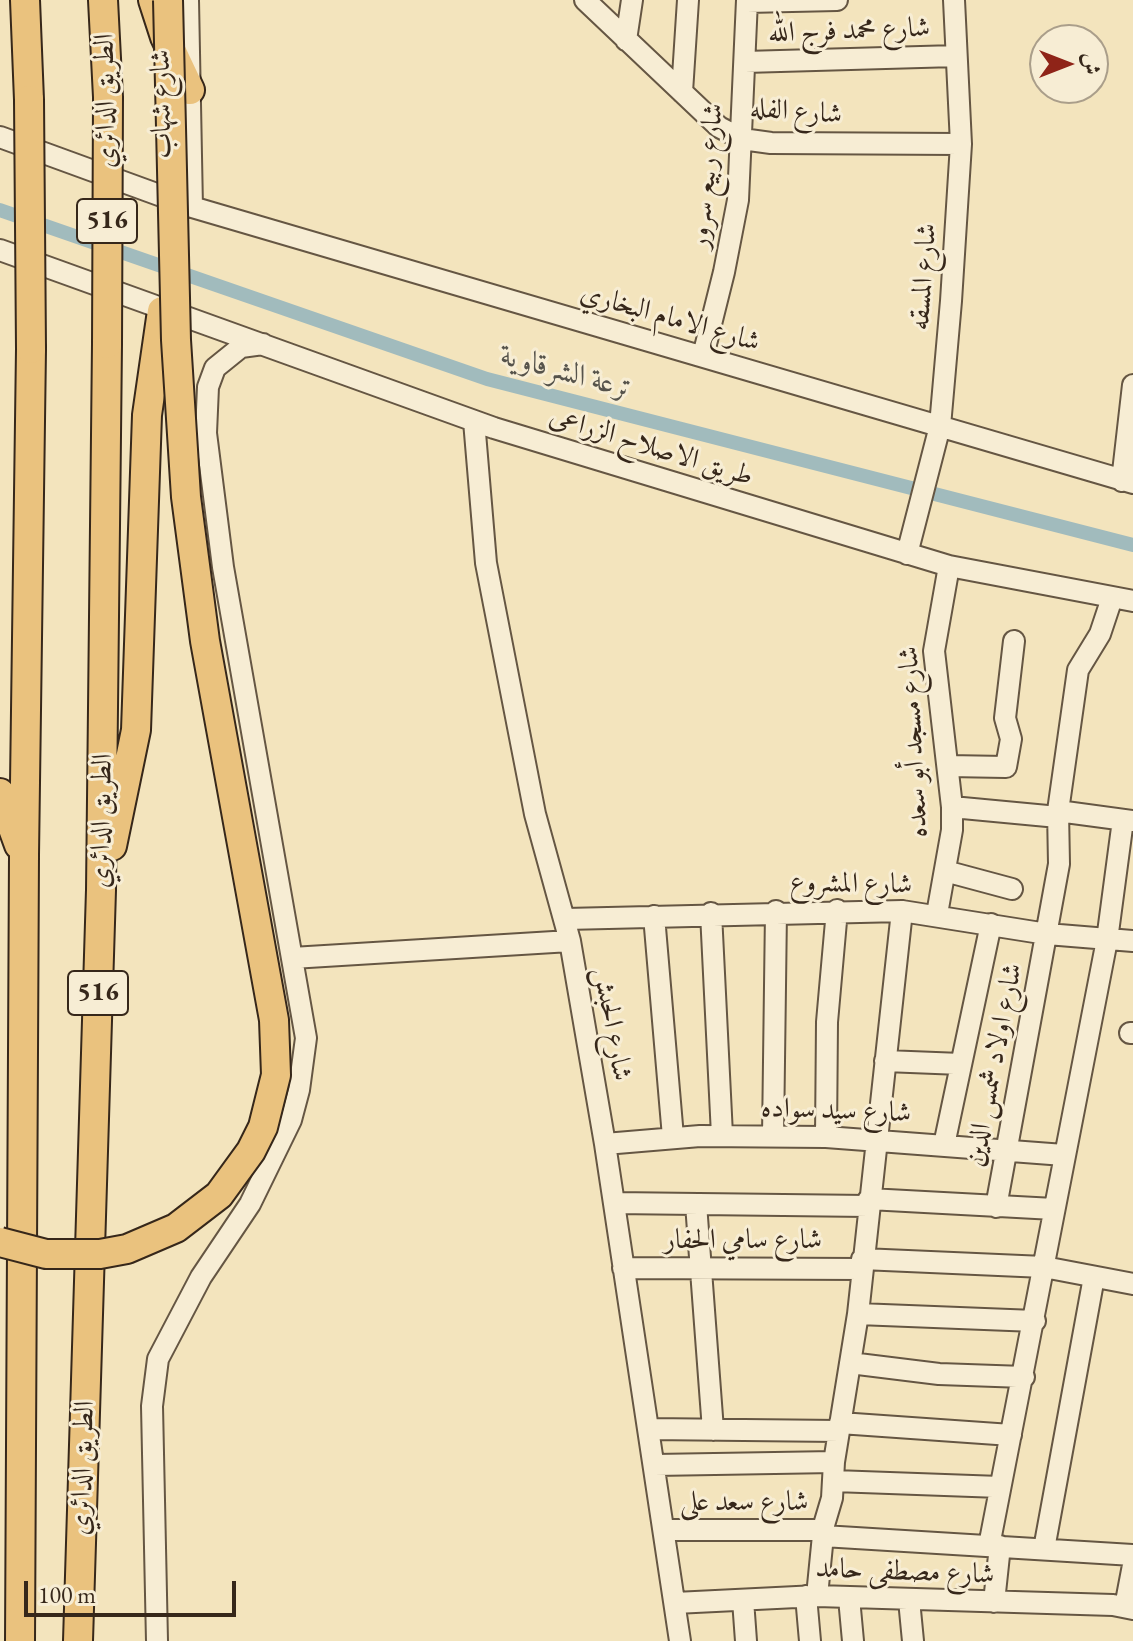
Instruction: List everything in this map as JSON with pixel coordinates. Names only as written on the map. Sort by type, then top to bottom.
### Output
[{"type":"highway","points":[[20,1641],[24,855],[31,349],[25,0]]},
{"type":"highway","name":"الطريق الدائري","points":[[78,1641],[101,890],[108,97],[103,0]]},
{"type":"highway","points":[[153,0],[165,37],[190,90]]},
{"type":"highway","points":[[0,1242],[46,1254],[100,1254],[127,1249],[176,1228],[219,1195],[251,1151],[263,1127],[276,1075],[274,1020],[205,641],[186,497],[176,340],[168,0]]},
{"type":"highway","points":[[101,890],[123,807],[136,730],[147,415],[162,311]]},
{"type":"highway","points":[[0,793],[24,855]]},
{"type":"street","name":"شارع شهاب","points":[[188,0],[192,207]]},
{"type":"street","name":"شارع الفله","points":[[585,0],[719,127],[742,139],[771,143],[961,144]]},
{"type":"street","points":[[626,40],[632,0]]},
{"type":"street","points":[[682,92],[688,0]]},
{"type":"street","points":[[747,1],[837,0]]},
{"type":"street","name":"شارع المسقه","points":[[907,554],[937,436],[961,144],[954,0]]},
{"type":"street","name":"شارع ربيع سرور","points":[[703,356],[735,214],[742,139],[747,1]]},
{"type":"street","name":"شارع محمد فرج الله","points":[[745,62],[956,56]]},
{"type":"street","name":"شارع الامام البخاري","points":[[0,137],[192,207],[703,356],[937,436],[1127,482]]},
{"type":"street","name":"طريق الاصلاح الزراعى","points":[[0,250],[162,311],[263,344],[474,421],[949,566],[1133,601]]},
{"type":"street","points":[[157,1641],[153,1380],[166,1339],[250,1204],[291,1120],[306,1038],[223,567],[206,433],[208,387],[215,368],[241,347],[263,344]]},
{"type":"street","points":[[1127,482],[1133,385]]},
{"type":"street","name":"شارع الحبش","points":[[474,421],[486,563],[535,814],[570,941],[605,1144],[680,1641]]},
{"type":"street","name":"شارع مسجد أبو سعده","points":[[937,914],[952,807],[934,651],[949,566]]},
{"type":"street","name":"شارع اولاد شمس الدين","points":[[996,1207],[1059,864],[1058,814],[1078,670],[1100,634],[1112,598]]},
{"type":"street","points":[[948,766],[1006,767],[1011,739],[1005,718],[1014,641]]},
{"type":"street","points":[[952,807],[1128,820],[1035,1321],[1000,1487],[994,1546],[994,1602]]},
{"type":"street","points":[[945,871],[1012,889]]},
{"type":"street","points":[[826,1137],[827,1022],[837,910]]},
{"type":"street","points":[[773,1136],[776,911]]},
{"type":"street","name":"شارع المشروع","points":[[566,919],[776,911],[902,911],[937,914],[1047,934],[1133,941]]},
{"type":"street","points":[[810,1641],[811,1596],[858,1314],[902,911]]},
{"type":"street","points":[[711,913],[722,1135]]},
{"type":"street","points":[[654,916],[673,1137]]},
{"type":"street","points":[[944,1145],[991,924]]},
{"type":"street","points":[[292,958],[570,941]]},
{"type":"street","points":[[885,1061],[961,1064]]},
{"type":"street","name":"شارع سيد سواده","points":[[605,1144],[722,1135],[826,1137],[1064,1155]]},
{"type":"street","points":[[614,1203],[868,1202],[1054,1209]]},
{"type":"street","points":[[696,1204],[698,1268],[713,1430]]},
{"type":"street","name":"شارع سامي الحفار","points":[[623,1268],[862,1264],[1044,1267],[1133,1284]]},
{"type":"street","points":[[1044,1549],[1094,1277]]},
{"type":"street","points":[[858,1314],[1035,1321]]},
{"type":"street","points":[[850,1363],[939,1374],[1024,1377]]},
{"type":"street","points":[[649,1429],[840,1427],[1011,1435]]},
{"type":"street","points":[[655,1465],[834,1472],[1000,1487]]},
{"type":"street","name":"شارع سعد على","points":[[664,1530],[823,1533],[1133,1555]]},
{"type":"street","points":[[1129,1608],[1133,1565]]},
{"type":"street","name":"شارع مصطفى حامد","points":[[675,1603],[811,1596],[1129,1608]]},
{"type":"street","points":[[849,1598],[853,1641]]},
{"type":"street","points":[[743,1600],[746,1641]]},
{"type":"street","points":[[909,1600],[913,1641]]},
{"type":"waterway","name":"ترعة الشرقاوية","points":[[0,210],[487,379],[1133,545]]}]
